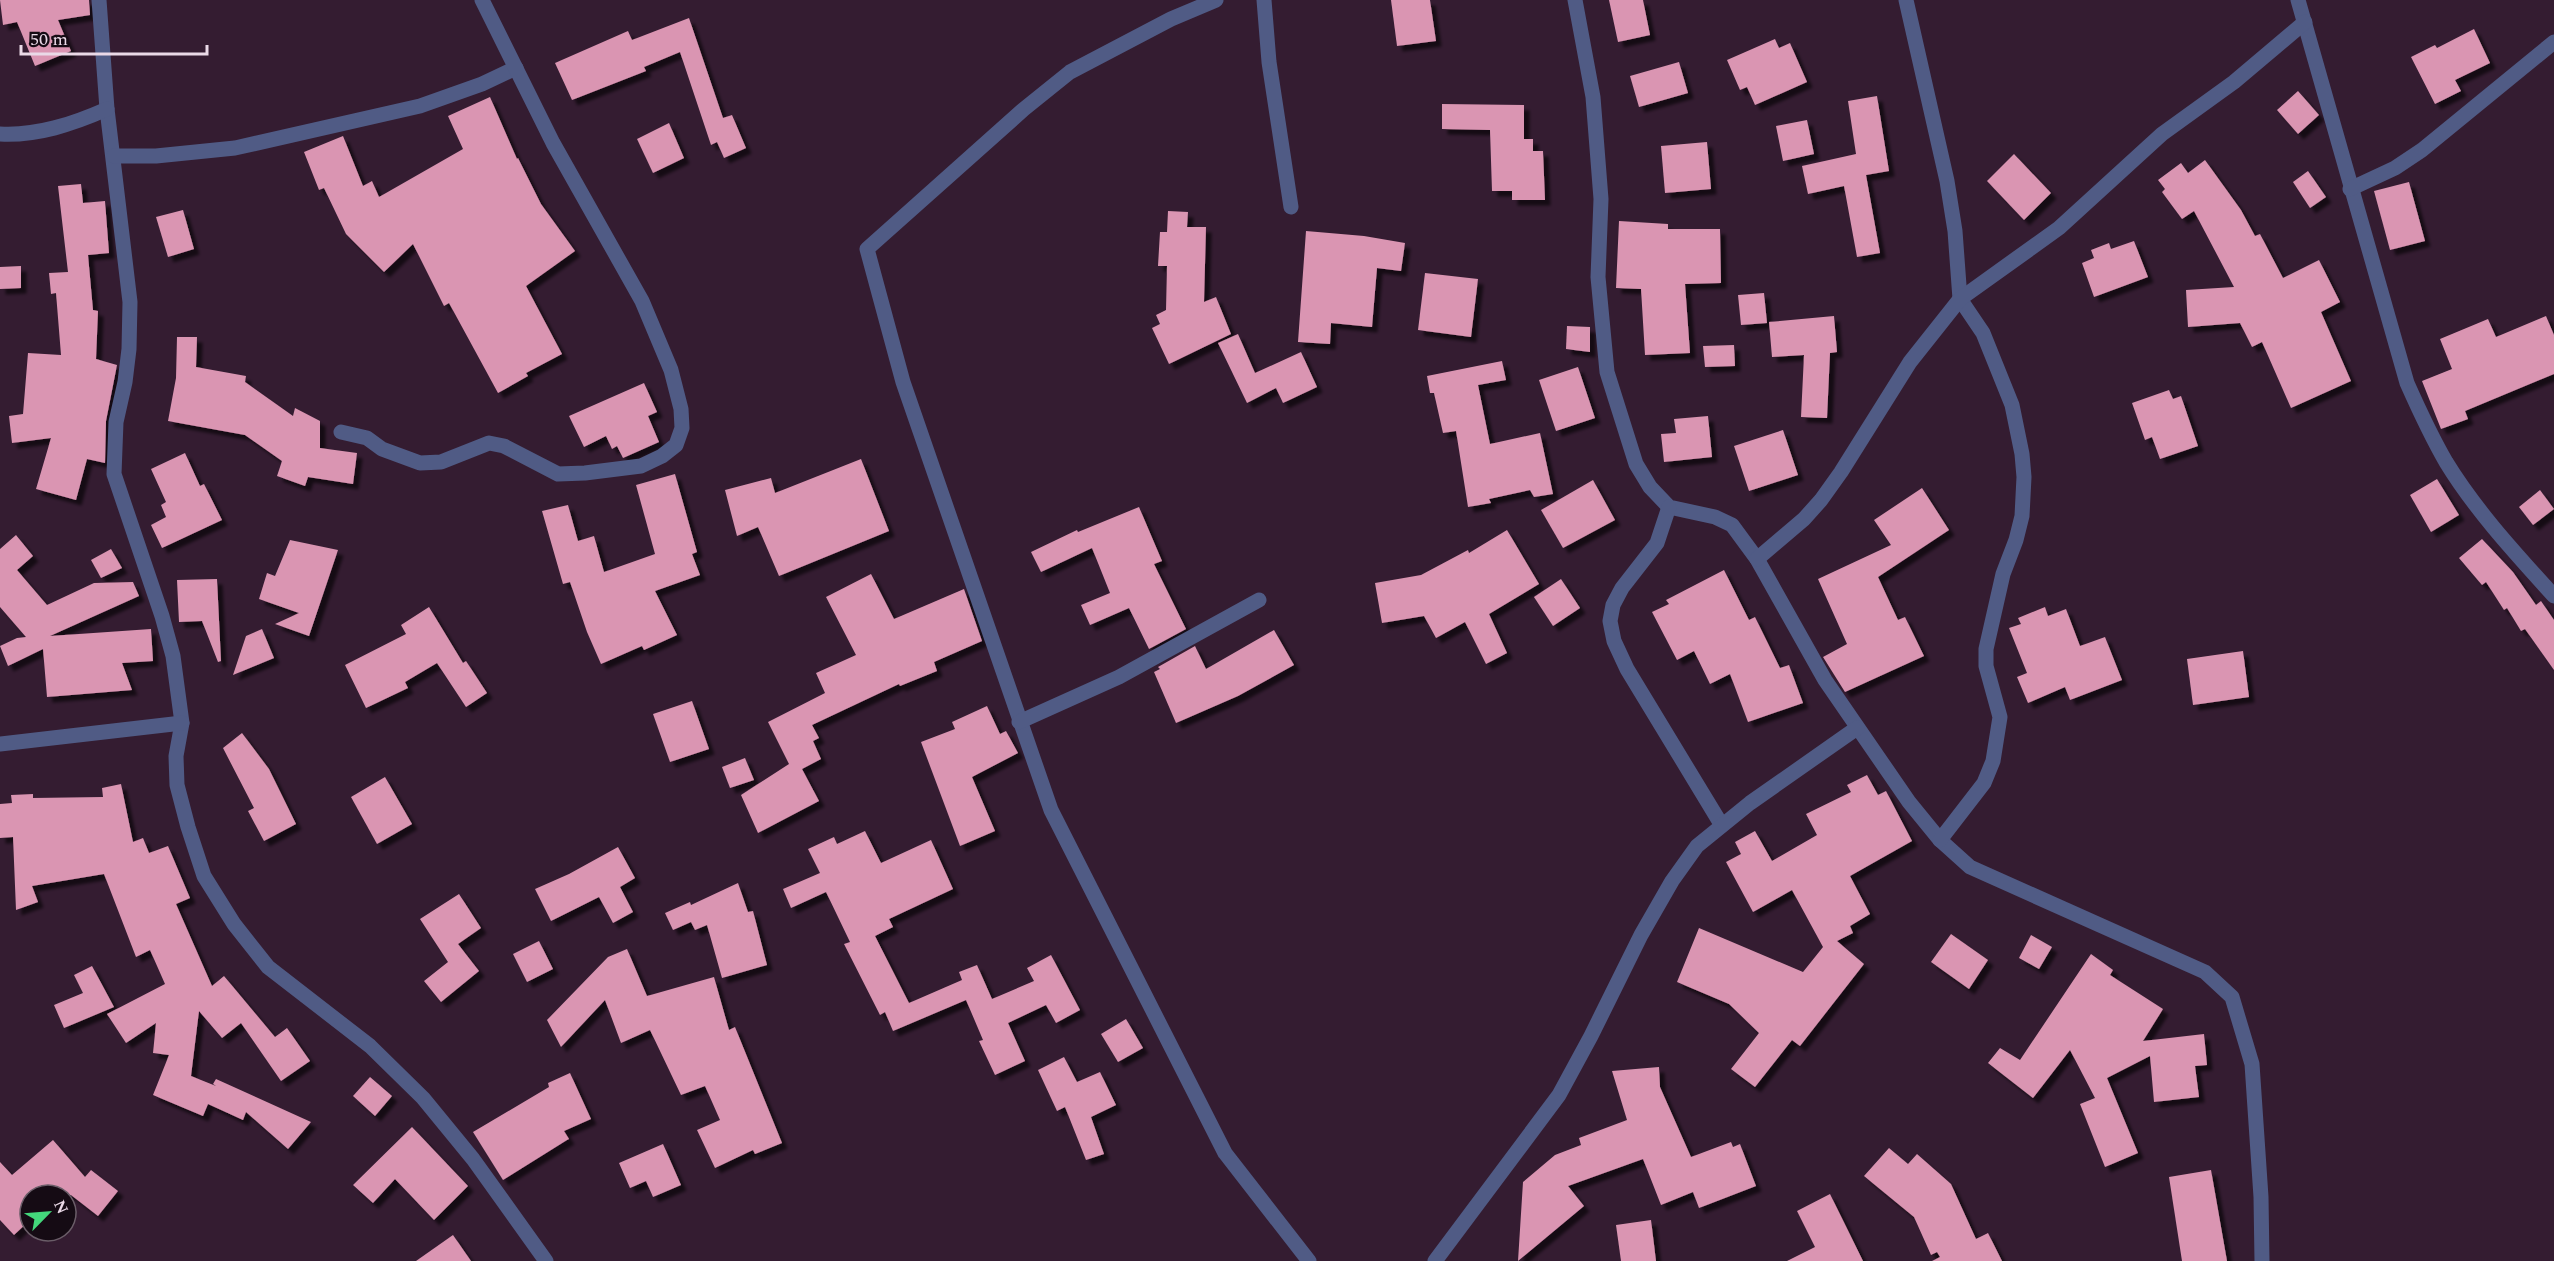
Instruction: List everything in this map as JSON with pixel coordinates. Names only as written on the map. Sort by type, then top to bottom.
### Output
[{"type":"street","points":[[99,0],[106,109],[114,156],[130,302],[129,349],[125,382],[116,422],[114,474],[162,616],[173,656],[182,723],[176,756],[177,785],[204,876],[234,924],[268,967],[370,1046],[423,1098],[473,1159],[546,1261]]},
{"type":"street","points":[[341,432],[367,438],[382,449],[420,463],[441,462],[489,443],[504,446],[558,474],[641,466],[662,456],[676,445],[682,428],[681,409],[671,370],[642,301],[553,143],[482,0]]},
{"type":"street","points":[[1216,0],[1171,19],[1070,72],[1024,109],[867,249],[903,382],[1051,810],[1225,1153],[1309,1261]]},
{"type":"street","points":[[1264,0],[1269,62],[1291,207]]},
{"type":"street","points":[[1575,0],[1593,98],[1601,199],[1598,277],[1607,372],[1636,464],[1650,487],[1670,507],[1715,517],[1732,525],[1757,559],[1826,680],[1857,728],[1909,802],[1940,840],[1970,867],[2205,972],[2232,997],[2252,1064],[2261,1197],[2262,1261]]},
{"type":"street","points":[[1906,0],[1947,181],[1960,299],[1983,333],[2012,405],[2022,454],[2024,502],[2016,540],[2003,574],[1986,649],[1986,666],[2000,717],[1994,761],[1984,783],[1940,840]]},
{"type":"street","points":[[2298,0],[2407,383],[2428,431],[2448,464],[2476,504],[2554,596]]},
{"type":"street","points":[[1757,559],[1804,519],[1821,500],[1910,362],[1960,299],[2059,228],[2162,134],[2234,82],[2305,22]]},
{"type":"street","points":[[2350,189],[2395,168],[2422,150],[2554,42]]},
{"type":"street","points":[[114,156],[156,156],[234,148],[420,106],[482,84],[516,68]]},
{"type":"street","points":[[0,134],[15,135],[46,130],[75,123],[106,109]]},
{"type":"street","points":[[1670,507],[1657,543],[1622,588],[1613,605],[1610,621],[1614,641],[1627,669],[1721,824]]},
{"type":"street","points":[[1019,722],[1137,667],[1258,600]]},
{"type":"street","points":[[0,744],[182,723]]},
{"type":"street","points":[[1435,1261],[1559,1095],[1641,935],[1672,881],[1697,846],[1721,824],[1857,728]]},
{"type":"building","points":[[0,0],[89,0],[90,15],[58,20],[71,51],[35,66],[17,22],[3,25]]},
{"type":"building","points":[[1391,0],[1430,0],[1436,41],[1397,46]]},
{"type":"building","points":[[1609,0],[1643,0],[1650,35],[1618,42]]},
{"type":"building","points":[[689,18],[723,118],[732,115],[746,148],[724,158],[717,142],[711,145],[680,52],[644,67],[646,71],[572,100],[555,63],[628,31],[632,40]]},
{"type":"building","points":[[2474,29],[2490,63],[2455,80],[2461,91],[2435,104],[2411,57],[2435,45],[2437,48]]},
{"type":"building","points":[[1775,39],[1779,48],[1790,43],[1807,82],[1755,105],[1747,87],[1740,90],[1727,60]]},
{"type":"building","points":[[1679,62],[1688,93],[1639,107],[1630,76]]},
{"type":"building","points":[[2298,91],[2319,115],[2298,134],[2277,110]]},
{"type":"building","points":[[1877,96],[1889,171],[1866,175],[1880,253],[1857,257],[1844,186],[1808,194],[1802,166],[1856,154],[1848,101]]},
{"type":"building","points":[[490,97],[517,159],[541,204],[575,251],[526,286],[562,354],[526,373],[528,376],[498,393],[449,303],[444,306],[413,244],[384,272],[346,234],[324,188],[319,190],[304,152],[343,136],[363,186],[372,181],[379,197],[463,149],[448,116]]},
{"type":"building","points":[[1442,104],[1524,105],[1524,139],[1533,139],[1533,151],[1543,151],[1545,200],[1512,200],[1512,191],[1492,191],[1490,130],[1442,129]]},
{"type":"building","points":[[1807,120],[1814,154],[1783,161],[1776,126]]},
{"type":"building","points":[[669,123],[684,158],[653,173],[637,139]]},
{"type":"building","points":[[1707,142],[1711,189],[1665,193],[1661,146]]},
{"type":"building","points":[[2014,154],[2051,193],[2024,220],[1987,181]]},
{"type":"building","points":[[2205,160],[2241,210],[2255,236],[2260,234],[2283,278],[2319,260],[2340,302],[2321,312],[2351,381],[2291,408],[2262,342],[2252,347],[2240,323],[2188,327],[2186,290],[2234,287],[2194,211],[2182,219],[2162,192],[2165,189],[2158,180],[2181,163],[2188,173]]},
{"type":"building","points":[[2308,171],[2326,197],[2310,208],[2293,182]]},
{"type":"building","points":[[2409,182],[2425,241],[2390,250],[2374,191]]},
{"type":"building","points":[[81,184],[83,203],[105,201],[109,253],[88,255],[93,310],[98,311],[96,359],[117,365],[106,421],[105,463],[87,459],[76,500],[36,489],[51,438],[12,443],[9,416],[23,414],[28,353],[61,355],[56,293],[51,294],[49,273],[68,272],[58,186]]},
{"type":"building","points":[[183,210],[194,249],[168,257],[156,217]]},
{"type":"building","points":[[1168,211],[1188,212],[1187,227],[1206,227],[1204,302],[1216,297],[1231,334],[1169,364],[1152,328],[1160,324],[1156,315],[1166,310],[1167,266],[1158,266],[1160,232],[1167,232]]},
{"type":"building","points":[[1619,221],[1668,224],[1668,229],[1720,229],[1721,283],[1685,284],[1690,353],[1645,355],[1641,289],[1616,288]]},
{"type":"building","points":[[1306,231],[1364,236],[1405,243],[1401,271],[1377,268],[1372,327],[1331,323],[1330,344],[1298,342]]},
{"type":"building","points":[[2134,241],[2148,277],[2094,297],[2082,263],[2094,258],[2091,250],[2109,243],[2111,249]]},
{"type":"building","points":[[21,266],[21,288],[0,289],[0,267]]},
{"type":"building","points":[[1425,273],[1478,279],[1471,337],[1418,330]]},
{"type":"building","points":[[1764,293],[1767,323],[1741,325],[1738,295]]},
{"type":"building","points":[[1834,316],[1837,352],[1830,353],[1827,418],[1801,417],[1804,355],[1772,357],[1769,322]]},
{"type":"building","points":[[2546,316],[2554,335],[2554,374],[2465,411],[2468,419],[2441,429],[2422,381],[2452,369],[2440,339],[2488,319],[2496,337]]},
{"type":"building","points":[[1567,326],[1590,327],[1590,352],[1566,349]]},
{"type":"building","points":[[1238,334],[1255,373],[1301,352],[1317,387],[1283,403],[1276,388],[1247,403],[1218,343]]},
{"type":"building","points":[[177,337],[197,337],[196,367],[246,376],[245,382],[293,416],[295,408],[320,421],[320,448],[357,453],[353,484],[308,477],[305,486],[277,476],[282,461],[245,435],[168,421],[176,378]]},
{"type":"building","points":[[1734,345],[1735,366],[1705,367],[1703,346]]},
{"type":"building","points":[[1502,361],[1506,380],[1478,385],[1490,444],[1540,433],[1553,494],[1534,497],[1530,490],[1489,499],[1491,503],[1468,507],[1456,431],[1443,433],[1434,393],[1430,393],[1427,376]]},
{"type":"building","points":[[1578,367],[1595,418],[1556,431],[1539,380]]},
{"type":"building","points":[[644,383],[657,412],[648,416],[659,442],[623,458],[617,446],[612,449],[606,436],[584,447],[569,416]]},
{"type":"building","points":[[2169,390],[2173,399],[2181,396],[2198,446],[2160,459],[2152,437],[2145,440],[2132,403]]},
{"type":"building","points":[[1708,416],[1712,457],[1664,462],[1661,434],[1676,433],[1674,419]]},
{"type":"building","points":[[1783,430],[1798,475],[1749,491],[1734,446]]},
{"type":"building","points":[[185,453],[200,486],[204,484],[222,520],[162,548],[151,525],[166,517],[161,505],[166,502],[151,469]]},
{"type":"building","points":[[861,459],[889,531],[779,576],[758,527],[737,536],[725,490],[771,478],[775,493]]},
{"type":"building","points":[[675,474],[697,552],[692,554],[700,575],[655,591],[677,635],[644,650],[642,646],[601,664],[570,582],[563,584],[542,511],[568,505],[578,541],[594,536],[604,572],[655,554],[636,485]]},
{"type":"building","points":[[2437,479],[2459,515],[2431,532],[2410,495]]},
{"type":"building","points":[[1593,480],[1615,520],[1563,548],[1541,510]]},
{"type":"building","points":[[1922,488],[1949,530],[1878,577],[1898,620],[1905,617],[1924,656],[1845,692],[1823,657],[1847,644],[1818,579],[1891,545],[1874,520]]},
{"type":"building","points":[[2540,490],[2554,509],[2533,525],[2519,507]]},
{"type":"building","points":[[1139,507],[1162,561],[1154,564],[1186,629],[1149,649],[1129,608],[1090,625],[1081,605],[1110,593],[1092,548],[1041,572],[1031,552],[1077,530],[1078,532]]},
{"type":"building","points":[[1507,530],[1539,584],[1489,614],[1507,653],[1486,664],[1465,622],[1436,638],[1424,616],[1382,623],[1375,583],[1421,575],[1468,550],[1469,553]]},
{"type":"building","points":[[16,535],[33,556],[17,570],[47,605],[94,583],[133,582],[139,596],[50,636],[151,629],[153,661],[122,663],[132,690],[47,697],[43,649],[8,666],[0,646],[17,638],[26,637],[0,607],[0,549]]},
{"type":"building","points":[[2482,539],[2513,572],[2536,605],[2541,601],[2554,620],[2554,670],[2525,629],[2521,631],[2507,608],[2504,610],[2486,582],[2482,585],[2459,558]]},
{"type":"building","points":[[290,540],[338,550],[309,636],[275,624],[299,613],[259,599],[267,573],[275,576]]},
{"type":"building","points":[[111,549],[122,568],[101,578],[91,560]]},
{"type":"building","points":[[1724,570],[1749,620],[1755,617],[1780,668],[1789,665],[1803,703],[1748,722],[1730,674],[1710,684],[1694,651],[1677,660],[1652,612],[1669,604],[1666,600]]},
{"type":"building","points":[[871,574],[894,619],[964,589],[982,641],[934,662],[937,671],[900,686],[899,684],[812,725],[819,738],[813,741],[821,759],[802,769],[819,801],[758,833],[741,795],[789,764],[768,722],[825,693],[816,673],[856,655],[826,597]]},
{"type":"building","points":[[217,579],[221,661],[218,662],[202,621],[179,622],[177,580]]},
{"type":"building","points":[[1561,579],[1580,608],[1553,626],[1534,597]]},
{"type":"building","points":[[429,607],[463,663],[466,661],[487,693],[466,707],[437,663],[405,682],[408,688],[366,708],[345,665],[406,634],[401,625]]},
{"type":"building","points":[[2045,607],[2048,616],[2066,609],[2080,646],[2105,637],[2122,680],[2070,700],[2065,687],[2028,703],[2017,677],[2027,673],[2009,628],[2021,624],[2018,618]]},
{"type":"building","points":[[262,629],[274,658],[233,675],[246,636]]},
{"type":"building","points":[[1274,630],[1294,665],[1238,696],[1176,723],[1154,672],[1160,669],[1158,667],[1195,646],[1206,669]]},
{"type":"building","points":[[2243,651],[2249,697],[2193,705],[2187,659]]},
{"type":"building","points":[[692,701],[709,749],[670,762],[653,714]]},
{"type":"building","points":[[987,706],[1000,734],[1006,731],[1018,753],[972,777],[995,831],[960,846],[921,742],[955,729],[952,722]]},
{"type":"building","points":[[242,733],[269,769],[296,824],[264,841],[248,811],[254,808],[223,748]]},
{"type":"building","points":[[745,758],[754,780],[730,788],[722,767]]},
{"type":"building","points":[[1867,775],[1878,795],[1886,791],[1912,841],[1850,876],[1870,914],[1850,926],[1853,933],[1837,941],[1864,964],[1800,1046],[1792,1040],[1755,1087],[1731,1069],[1759,1033],[1729,1004],[1677,982],[1699,928],[1803,972],[1823,947],[1792,890],[1753,912],[1726,862],[1741,854],[1735,842],[1755,831],[1772,861],[1817,835],[1806,814],[1851,792],[1847,785]]},
{"type":"building","points":[[385,777],[412,824],[377,844],[351,797]]},
{"type":"building","points":[[121,784],[133,842],[143,838],[149,853],[168,846],[190,898],[176,904],[212,986],[224,976],[275,1037],[287,1028],[310,1061],[281,1081],[241,1023],[222,1038],[199,1011],[191,1076],[216,1086],[213,1084],[216,1079],[311,1122],[288,1149],[246,1112],[243,1120],[208,1104],[203,1116],[153,1095],[169,1055],[153,1053],[156,1023],[126,1043],[107,1014],[165,984],[150,950],[136,957],[104,874],[32,886],[38,902],[16,910],[13,837],[0,838],[0,804],[12,803],[11,795],[33,794],[33,798],[103,797],[102,788]]},
{"type":"building","points":[[865,831],[881,863],[931,840],[953,889],[889,919],[893,927],[875,936],[909,1003],[962,980],[959,972],[977,965],[992,999],[1034,981],[1027,968],[1051,955],[1080,1010],[1056,1023],[1046,1005],[1008,1023],[1025,1061],[995,1075],[979,1041],[983,1040],[966,1000],[893,1031],[885,1012],[880,1015],[844,944],[850,942],[826,892],[791,908],[783,889],[820,873],[808,849],[834,837],[837,844]]},
{"type":"building","points":[[618,847],[635,878],[620,887],[633,912],[613,923],[599,897],[551,921],[535,889],[569,874]]},
{"type":"building","points":[[738,883],[748,912],[753,911],[767,965],[722,978],[707,925],[695,930],[691,922],[673,930],[665,913],[690,902],[691,905]]},
{"type":"building","points":[[459,894],[481,928],[458,944],[479,971],[441,1002],[424,981],[448,962],[420,919]]},
{"type":"building","points":[[1951,934],[1988,960],[1969,989],[1931,962]]},
{"type":"building","points":[[2031,935],[2052,947],[2039,969],[2019,958]]},
{"type":"building","points":[[539,941],[553,969],[527,982],[513,954]]},
{"type":"building","points":[[627,949],[647,996],[714,977],[729,1030],[735,1027],[782,1143],[755,1154],[753,1150],[715,1168],[697,1130],[720,1120],[705,1086],[681,1095],[650,1030],[621,1043],[605,1000],[561,1047],[547,1020],[608,957]]},
{"type":"building","points":[[2091,954],[2113,970],[2110,975],[2163,1009],[2143,1041],[2204,1034],[2207,1065],[2195,1066],[2199,1097],[2154,1102],[2150,1056],[2107,1078],[2138,1153],[2105,1167],[2080,1104],[2095,1098],[2070,1050],[2033,1098],[1988,1063],[2000,1048],[2020,1060]]},
{"type":"building","points":[[92,966],[114,1007],[64,1028],[54,1005],[83,993],[74,975]]},
{"type":"building","points":[[1126,1019],[1143,1048],[1118,1062],[1101,1034]]},
{"type":"building","points":[[1064,1057],[1077,1082],[1100,1072],[1116,1105],[1091,1117],[1104,1154],[1086,1160],[1065,1107],[1057,1111],[1038,1070]]},
{"type":"building","points":[[1659,1067],[1660,1087],[1691,1157],[1731,1142],[1733,1147],[1740,1144],[1756,1186],[1699,1208],[1693,1192],[1661,1205],[1643,1159],[1568,1186],[1584,1206],[1518,1261],[1523,1182],[1555,1155],[1581,1145],[1579,1138],[1627,1120],[1612,1071]]},
{"type":"building","points":[[570,1073],[591,1119],[564,1131],[569,1139],[503,1180],[473,1132],[549,1087],[548,1083]]},
{"type":"building","points":[[370,1077],[392,1096],[375,1116],[353,1096]]},
{"type":"building","points":[[412,1127],[468,1186],[434,1220],[395,1179],[373,1203],[353,1185]]},
{"type":"building","points":[[53,1140],[85,1177],[91,1170],[118,1191],[98,1216],[78,1200],[78,1183],[18,1183],[18,1231],[14,1235],[0,1220],[0,1162],[12,1175]]},
{"type":"building","points":[[663,1144],[681,1185],[653,1197],[646,1181],[630,1188],[619,1163]]},
{"type":"building","points":[[1889,1148],[1908,1164],[1917,1154],[1951,1184],[1976,1239],[1988,1233],[2002,1261],[1932,1261],[1940,1257],[1937,1252],[1931,1255],[1914,1217],[1864,1176]]},
{"type":"building","points":[[2211,1170],[2227,1261],[2182,1261],[2169,1177]]},
{"type":"building","points":[[1830,1194],[1863,1261],[1787,1261],[1815,1247],[1797,1211]]},
{"type":"building","points":[[1651,1220],[1656,1261],[1621,1261],[1616,1225]]},
{"type":"building","points":[[453,1235],[471,1261],[416,1261]]}]
